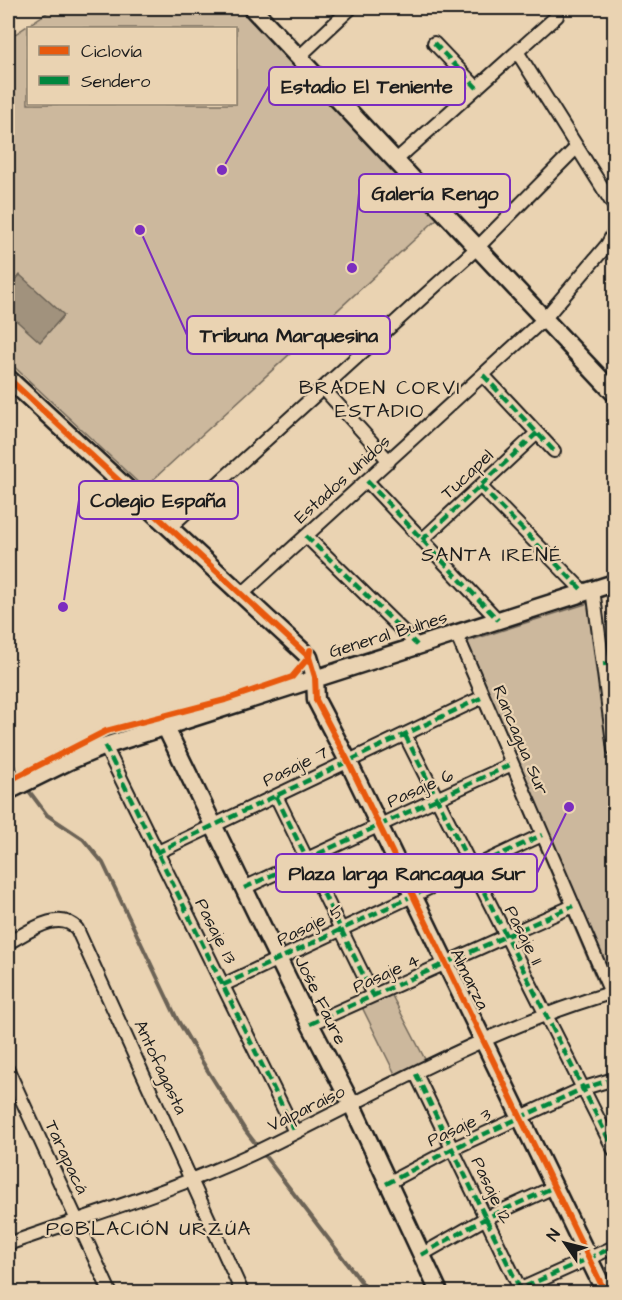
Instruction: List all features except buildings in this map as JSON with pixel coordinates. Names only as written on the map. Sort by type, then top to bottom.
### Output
[{"type":"street","points":[[252,8],[613,389]]},
{"type":"street","points":[[299,57],[351,8]]},
{"type":"street","points":[[395,161],[557,16]]},
{"type":"street","points":[[435,43],[477,88]]},
{"type":"street","points":[[518,53],[615,206]]},
{"type":"street","points":[[169,528],[478,247],[577,147]]},
{"type":"street","name":"Estados Unidos","points":[[241,595],[545,318],[608,244],[615,232]]},
{"type":"street","points":[[483,375],[554,451]]},
{"type":"street","name":"Almarza","points":[[8,378],[309,657],[315,677],[315,700],[348,761],[605,1293]]},
{"type":"street","points":[[323,388],[389,461]]},
{"type":"street","name":"Tucapel","points":[[422,540],[537,433]]},
{"type":"street","points":[[367,481],[498,620]]},
{"type":"street","points":[[480,486],[589,591],[609,664],[614,744]]},
{"type":"street","points":[[306,536],[417,645]]},
{"type":"street","name":"General Bulnes","points":[[18,786],[105,746],[615,583]]},
{"type":"street","name":"Rancagua Sur","points":[[456,633],[573,906],[613,993]]},
{"type":"street","name":"Pasaje 7","points":[[156,853],[483,697]]},
{"type":"street","name":"Jośe Faure","points":[[165,726],[310,1024],[352,1105],[386,1184],[439,1293]]},
{"type":"street","name":"Pasaje 11","points":[[405,735],[505,937],[615,1150]]},
{"type":"street","name":"Pasaje 13","points":[[105,746],[295,1132]]},
{"type":"street","name":"Pasaje 6","points":[[244,888],[435,797],[512,764]]},
{"type":"street","points":[[276,796],[373,995]]},
{"type":"street","name":"Pasaje 5","points":[[223,985],[279,961],[543,834]]},
{"type":"street","name":"Pasaje 4","points":[[310,1024],[573,906]]},
{"type":"street","name":"Antofagasta","points":[[8,943],[57,920],[67,921],[77,929],[193,1180],[242,1293]]},
{"type":"street","name":"Valparaíso","points":[[8,1244],[193,1180],[255,1153],[483,1042],[545,1015],[613,993]]},
{"type":"street","name":"Tarapacá","points":[[8,1070],[110,1293]]},
{"type":"street","name":"Pasaje 12","points":[[416,1074],[486,1218],[516,1291]]},
{"type":"street","name":"Pasaje 3","points":[[386,1184],[452,1149],[584,1088],[615,1079]]},
{"type":"street","points":[[421,1255],[486,1218],[554,1187]]},
{"type":"street","points":[[516,1291],[615,1247]]},
{"type":"shaded area","points":[[54,8],[242,8],[439,217],[144,488],[8,361],[8,39]]},
{"type":"shaded area","points":[[20,275],[64,315],[40,342],[8,313],[8,288]]},
{"type":"shaded area","points":[[592,602],[614,777],[614,978],[598,983],[476,697],[459,644]]},
{"type":"shaded area","points":[[388,988],[429,1067],[399,1082],[359,1001]]},
{"type":"waterway","points":[[8,757],[22,780]]},
{"type":"waterway","points":[[26,787],[47,815],[83,839],[103,863],[177,1019],[206,1068],[245,1130],[369,1292]]},
{"type":"marked path","points":[[434,43],[477,88]]},
{"type":"marked path","points":[[483,375],[554,451]]},
{"type":"marked path","points":[[422,540],[537,433]]},
{"type":"marked path","points":[[367,481],[498,620]]},
{"type":"marked path","points":[[480,486],[584,592]]},
{"type":"marked path","points":[[306,536],[417,645]]},
{"type":"marked path","points":[[603,664],[614,663]]},
{"type":"marked path","points":[[156,853],[483,697]]},
{"type":"marked path","points":[[405,735],[614,1150]]},
{"type":"marked path","points":[[105,746],[295,1132]]},
{"type":"marked path","points":[[244,888],[512,764]]},
{"type":"marked path","points":[[276,796],[373,995]]},
{"type":"marked path","points":[[223,985],[542,835]]},
{"type":"marked path","points":[[310,1024],[573,906]]},
{"type":"marked path","points":[[416,1074],[520,1289]]},
{"type":"marked path","points":[[386,1184],[452,1149],[584,1088],[614,1079]]},
{"type":"marked path","points":[[421,1255],[486,1218],[554,1187]]},
{"type":"marked path","points":[[513,1292],[614,1247]]},
{"type":"cycle path","points":[[8,378],[309,657],[315,677],[316,700],[348,761],[605,1292]]},
{"type":"cycle path","points":[[8,781],[106,731],[225,700],[292,677],[309,657],[310,650]]},
{"type":"place","name":"Estadio El Teniente","points":[[222,170]]},
{"type":"place","name":"Tribuna Marquesina","points":[[140,230]]},
{"type":"place","name":"Galería Rengo","points":[[352,268]]},
{"type":"place","name":"Colegio España","points":[[63,607]]},
{"type":"place","name":"Plaza larga Rancagua Sur","points":[[569,807]]},
{"type":"district","name":"BRADEN CORVI ESTADIO","points":[[380,398]]},
{"type":"district","name":"SANTA IRENÉ","points":[[492,554]]},
{"type":"district","name":"POBLACIÓN URZÚA","points":[[149,1228]]}]
